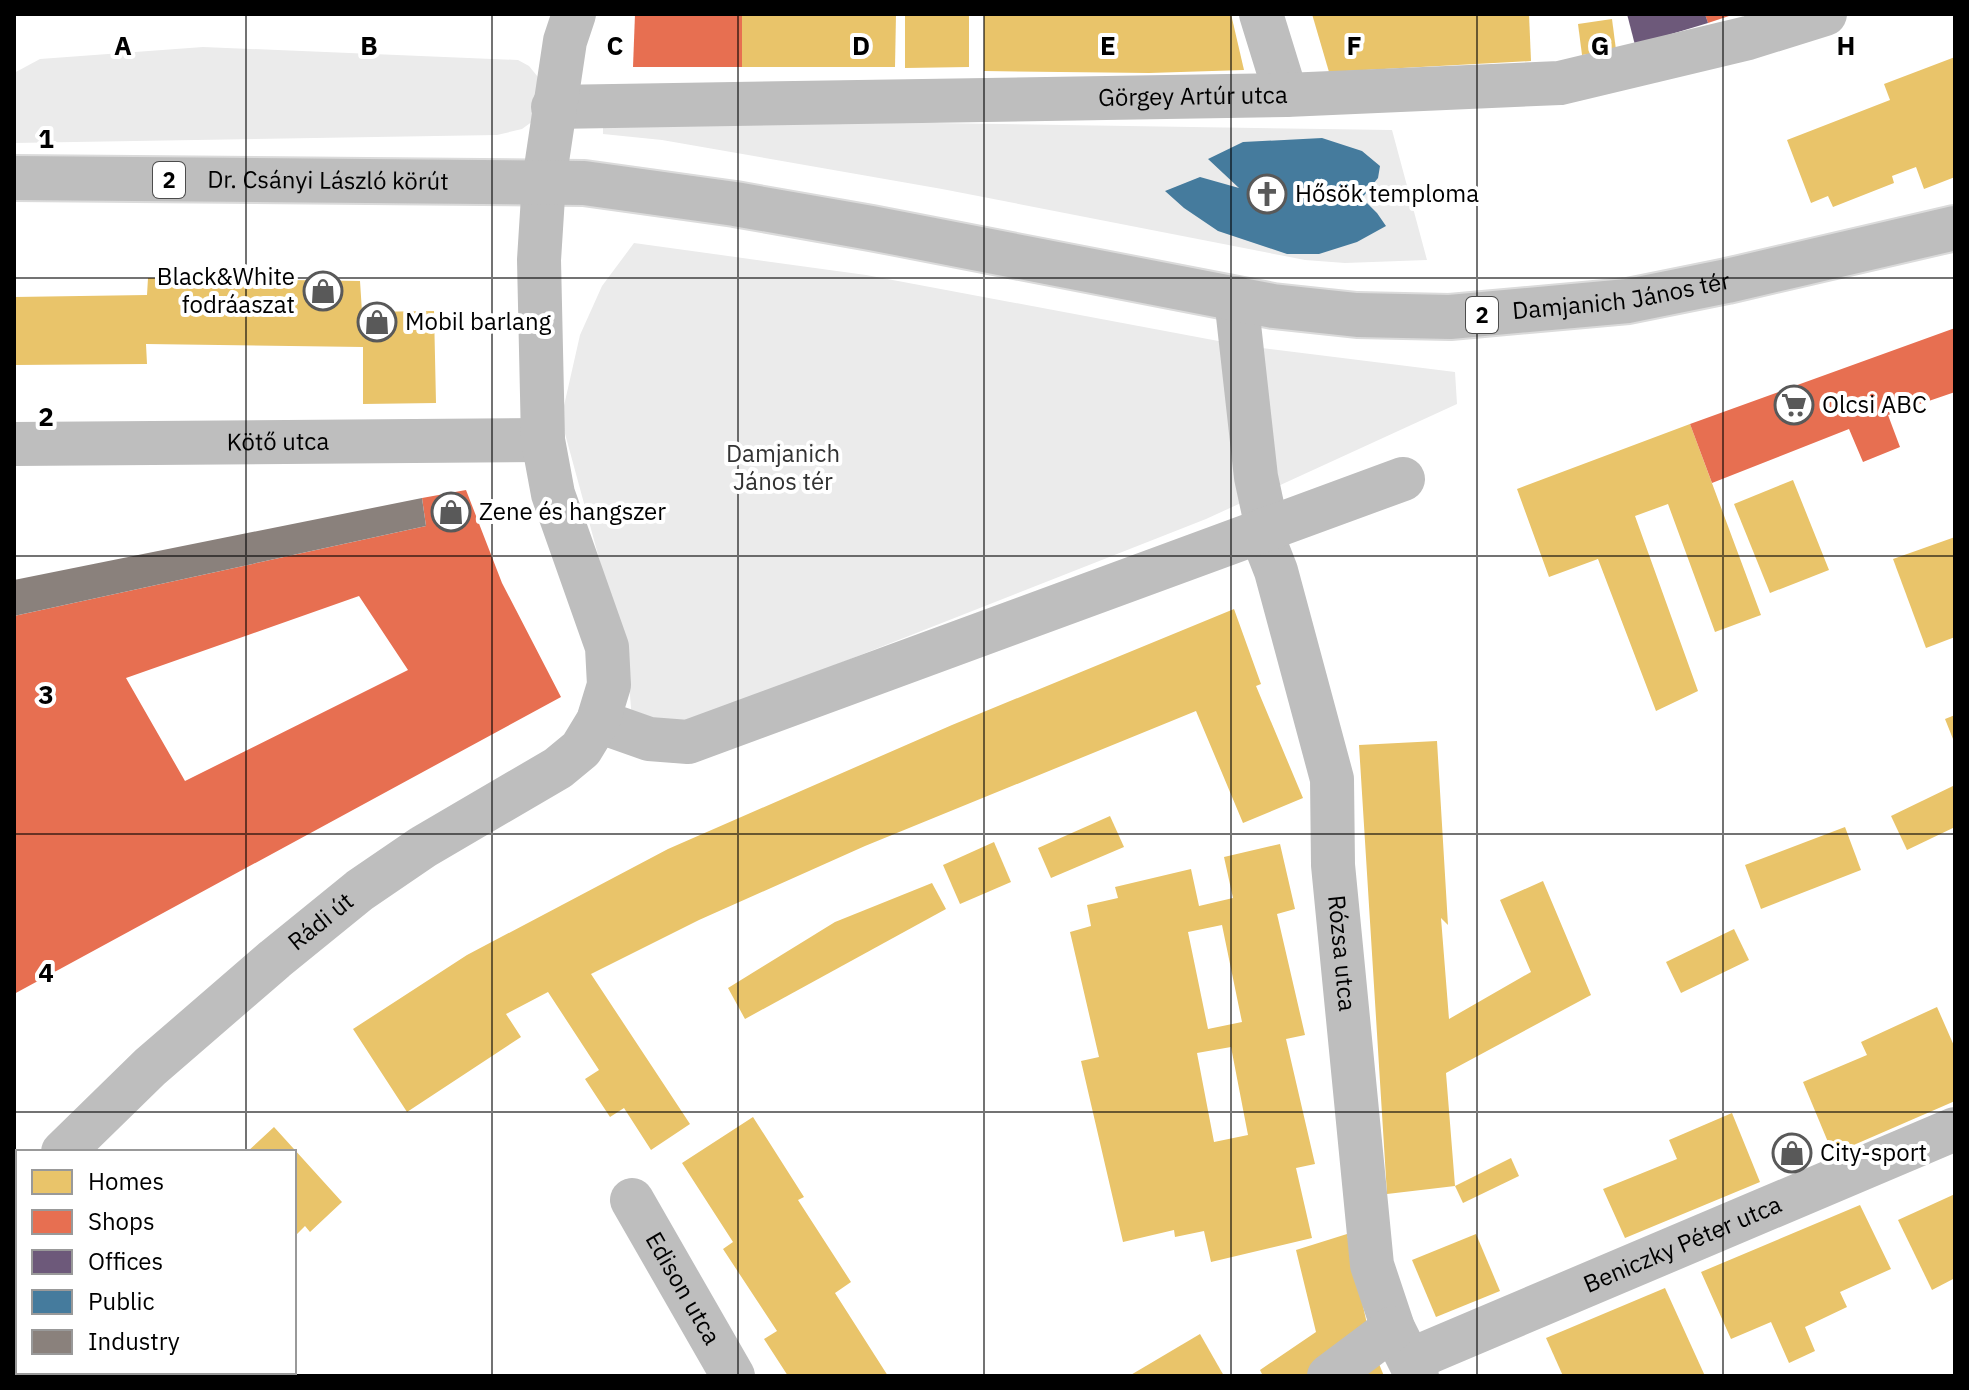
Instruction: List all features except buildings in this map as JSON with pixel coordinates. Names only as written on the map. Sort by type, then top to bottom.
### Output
[{"type":"street","points":[[574,14],[565,41],[553,107],[544,181],[539,260],[543,440],[553,494],[607,647],[609,685],[598,721],[649,739],[688,742],[1403,479]]},
{"type":"street","points":[[1261,14],[1286,95]]},
{"type":"street","name":"Görgey Artúr utca","points":[[553,107],[1286,95],[1560,83],[1748,38],[1825,14]]},
{"type":"street","name":"Dr. Csányi László körút","points":[[14,178],[544,181]]},
{"type":"street","name":"Damjanich János tér","points":[[544,181],[584,183],[735,204],[1273,306],[1357,315],[1450,317],[1628,301],[1955,228]]},
{"type":"street","points":[[1236,298],[1263,529]]},
{"type":"street","name":"Kötő utca","points":[[14,444],[543,440]]},
{"type":"street","name":"Rózsa utca","points":[[1263,529],[1332,779],[1333,865],[1372,1265],[1407,1355]]},
{"type":"street","name":"Rádi út","points":[[65,1150],[150,1067],[360,890],[423,847],[558,768],[581,749],[598,721]]},
{"type":"street","name":"Beniczky Péter utca","points":[[1329,1376],[1407,1355],[1955,1129]]},
{"type":"street","name":"Edison utca","points":[[632,1200],[733,1376]]},
{"type":"green space","points":[[203,47],[518,60],[529,66],[542,82],[533,121],[522,129],[497,135],[14,143],[14,73],[40,59]]},
{"type":"green space","points":[[603,118],[1392,130],[1427,260],[1345,263],[1305,260],[942,189],[662,140],[603,134]]},
{"type":"green space","name":"Damjanich János tér","points":[[634,243],[866,275],[1245,346],[1455,372],[1457,404],[1206,519],[685,724],[632,719],[627,661],[561,419],[580,335],[602,286]]},
{"type":"place","name":"Hősök temploma","points":[[1267,194]]},
{"type":"place","name":"Black&White fodráaszat","points":[[323,291]]},
{"type":"place","name":"Mobil barlang","points":[[377,322]]},
{"type":"place","name":"Olcsi ABC","points":[[1794,405]]},
{"type":"place","name":"Zene és hangszer","points":[[451,512]]},
{"type":"place","name":"City-sport","points":[[1792,1153]]}]
